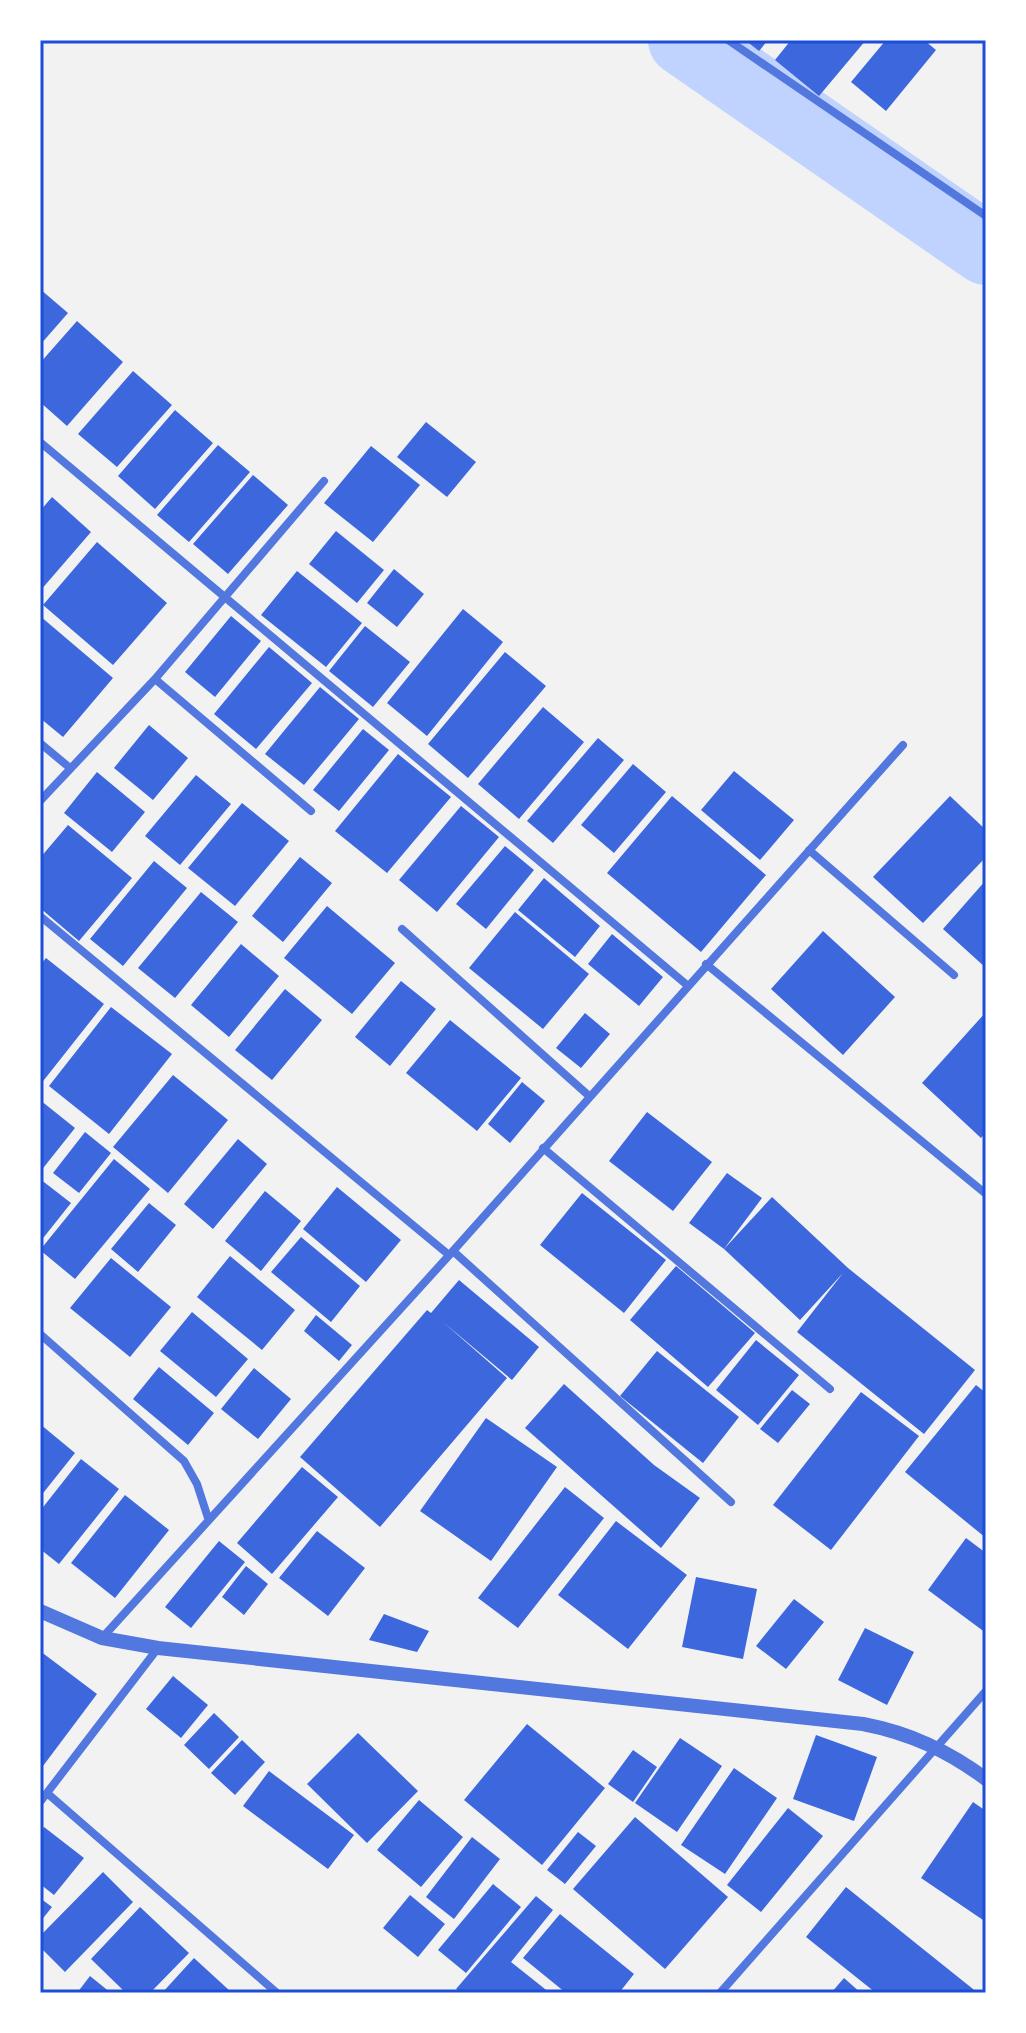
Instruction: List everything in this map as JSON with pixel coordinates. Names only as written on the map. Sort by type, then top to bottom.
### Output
[{"type":"street","points":[[728,40],[986,216]]},
{"type":"street","points":[[40,442],[687,985]]},
{"type":"street","points":[[40,801],[155,679],[324,481]]},
{"type":"street","points":[[155,679],[311,811]]},
{"type":"street","points":[[40,743],[70,768]]},
{"type":"street","points":[[102,1638],[451,1253],[588,1095],[903,745]]},
{"type":"street","points":[[809,850],[954,975]]},
{"type":"street","points":[[40,916],[451,1253],[731,1502]]},
{"type":"street","points":[[402,929],[588,1095]]},
{"type":"street","points":[[706,964],[986,1194]]},
{"type":"street","points":[[543,1148],[830,1389]]},
{"type":"street","points":[[40,1334],[184,1461],[197,1484],[208,1518]]},
{"type":"street","points":[[40,1611],[102,1638],[158,1648],[863,1724],[892,1730],[938,1748],[986,1779]]},
{"type":"street","points":[[40,1802],[158,1648]]},
{"type":"street","points":[[720,1993],[986,1691]]},
{"type":"street","points":[[47,1793],[277,1993]]},
{"type":"building","points":[[745,40],[768,40],[759,51]]},
{"type":"building","points":[[791,40],[866,40],[819,96],[775,60]]},
{"type":"building","points":[[886,40],[924,40],[936,50],[886,111],[851,82]]},
{"type":"building","points":[[40,289],[68,313],[40,345]]},
{"type":"building","points":[[77,321],[123,362],[67,426],[40,402],[40,363]]},
{"type":"building","points":[[133,371],[172,405],[117,467],[78,434]]},
{"type":"building","points":[[175,410],[213,443],[155,509],[118,476]]},
{"type":"building","points":[[426,422],[476,462],[447,497],[397,457]]},
{"type":"building","points":[[218,445],[250,472],[189,542],[157,515]]},
{"type":"building","points":[[371,446],[420,485],[373,542],[324,503]]},
{"type":"building","points":[[253,475],[288,505],[228,574],[193,544]]},
{"type":"building","points":[[52,497],[91,532],[40,591],[40,511]]},
{"type":"building","points":[[336,531],[384,570],[357,603],[309,564]]},
{"type":"building","points":[[97,542],[167,603],[113,665],[43,605]]},
{"type":"building","points":[[394,569],[424,594],[397,627],[367,603]]},
{"type":"building","points":[[297,571],[362,623],[326,667],[261,615]]},
{"type":"building","points":[[463,609],[503,642],[427,736],[387,703]]},
{"type":"building","points":[[40,616],[113,678],[63,737],[40,718]]},
{"type":"building","points":[[231,616],[261,641],[215,697],[185,672]]},
{"type":"building","points":[[365,626],[410,662],[373,707],[329,671]]},
{"type":"building","points":[[269,647],[312,683],[256,749],[214,714]]},
{"type":"building","points":[[505,652],[546,686],[468,778],[428,744]]},
{"type":"building","points":[[320,687],[359,719],[304,785],[265,754]]},
{"type":"building","points":[[543,707],[584,742],[519,819],[478,784]]},
{"type":"building","points":[[149,725],[188,758],[153,800],[114,768]]},
{"type":"building","points":[[363,729],[389,750],[339,811],[313,790]]},
{"type":"building","points":[[598,738],[624,760],[553,843],[527,821]]},
{"type":"building","points":[[398,754],[451,797],[387,873],[335,831]]},
{"type":"building","points":[[633,764],[666,792],[614,853],[581,825]]},
{"type":"building","points":[[734,771],[794,820],[760,860],[701,810]]},
{"type":"building","points":[[97,772],[145,812],[112,852],[64,813]]},
{"type":"building","points":[[196,775],[231,804],[180,865],[145,836]]},
{"type":"building","points":[[672,796],[766,875],[701,952],[607,873]]},
{"type":"building","points":[[950,796],[986,830],[986,857],[923,923],[873,877]]},
{"type":"building","points":[[242,803],[289,841],[235,906],[188,868]]},
{"type":"building","points":[[461,806],[499,837],[437,912],[399,880]]},
{"type":"building","points":[[68,825],[132,878],[79,941],[40,908],[40,858]]},
{"type":"building","points":[[505,846],[534,870],[486,929],[456,904]]},
{"type":"building","points":[[300,857],[332,883],[283,942],[252,916]]},
{"type":"building","points":[[154,861],[187,888],[123,966],[90,939]]},
{"type":"building","points":[[544,878],[600,926],[575,957],[518,910]]},
{"type":"building","points":[[986,880],[986,968],[943,929]]},
{"type":"building","points":[[201,892],[238,922],[175,998],[138,968]]},
{"type":"building","points":[[327,906],[395,963],[352,1014],[284,958]]},
{"type":"building","points":[[515,912],[589,974],[543,1029],[469,968]]},
{"type":"building","points":[[823,931],[895,997],[843,1055],[771,989]]},
{"type":"building","points":[[612,934],[663,977],[639,1006],[588,964]]},
{"type":"building","points":[[241,944],[279,976],[229,1037],[191,1005]]},
{"type":"building","points":[[46,958],[104,1004],[40,1085],[40,965]]},
{"type":"building","points":[[401,981],[436,1009],[390,1066],[355,1037]]},
{"type":"building","points":[[285,989],[322,1020],[272,1080],[235,1050]]},
{"type":"building","points":[[111,1007],[172,1054],[109,1134],[49,1086]]},
{"type":"building","points":[[986,1012],[986,1132],[981,1138],[922,1083]]},
{"type":"building","points":[[585,1013],[610,1034],[581,1068],[556,1048]]},
{"type":"building","points":[[450,1020],[521,1078],[477,1131],[406,1073]]},
{"type":"building","points":[[173,1075],[228,1120],[168,1193],[113,1147]]},
{"type":"building","points":[[522,1082],[545,1101],[510,1143],[488,1124]]},
{"type":"building","points":[[40,1100],[75,1128],[40,1172]]},
{"type":"building","points":[[647,1112],[712,1162],[673,1211],[609,1161]]},
{"type":"building","points":[[85,1132],[111,1153],[79,1193],[53,1173]]},
{"type":"building","points":[[238,1139],[267,1164],[213,1229],[184,1204]]},
{"type":"building","points":[[114,1159],[150,1189],[75,1279],[40,1250]]},
{"type":"building","points":[[727,1173],[762,1198],[724,1249],[689,1223]]},
{"type":"building","points":[[40,1179],[71,1203],[40,1242]]},
{"type":"building","points":[[337,1187],[401,1240],[366,1282],[303,1229]]},
{"type":"building","points":[[265,1191],[301,1221],[261,1271],[225,1241]]},
{"type":"building","points":[[582,1193],[666,1260],[624,1313],[540,1245]]},
{"type":"building","points":[[772,1197],[848,1268],[975,1370],[924,1434],[797,1332],[843,1273],[800,1320],[724,1249]]},
{"type":"building","points":[[149,1203],[176,1225],[138,1272],[111,1249]]},
{"type":"building","points":[[301,1237],[360,1286],[331,1322],[271,1272]]},
{"type":"building","points":[[230,1256],[295,1310],[262,1350],[197,1297]]},
{"type":"building","points":[[111,1258],[171,1307],[130,1357],[70,1308]]},
{"type":"building","points":[[676,1266],[755,1333],[708,1387],[630,1320]]},
{"type":"building","points":[[459,1280],[539,1347],[512,1380],[443,1322],[507,1378],[380,1527],[300,1457],[427,1310],[431,1313]]},
{"type":"building","points":[[192,1312],[248,1359],[216,1397],[160,1351]]},
{"type":"building","points":[[316,1315],[352,1345],[339,1361],[304,1331]]},
{"type":"building","points":[[756,1340],[799,1375],[758,1425],[716,1390]]},
{"type":"building","points":[[657,1351],[739,1417],[703,1463],[620,1396]]},
{"type":"building","points":[[159,1367],[214,1413],[188,1445],[133,1399]]},
{"type":"building","points":[[254,1368],[291,1399],[258,1439],[221,1409]]},
{"type":"building","points":[[564,1384],[654,1465],[700,1498],[661,1548],[525,1428]]},
{"type":"building","points":[[976,1385],[986,1393],[986,1538],[905,1472]]},
{"type":"building","points":[[792,1390],[810,1404],[778,1443],[760,1429]]},
{"type":"building","points":[[861,1392],[919,1436],[831,1550],[773,1505]]},
{"type":"building","points":[[486,1418],[557,1467],[491,1561],[420,1511]]},
{"type":"building","points":[[40,1424],[75,1453],[40,1497]]},
{"type":"building","points":[[81,1459],[119,1489],[59,1564],[40,1549],[40,1511]]},
{"type":"building","points":[[302,1467],[338,1497],[272,1574],[237,1543]]},
{"type":"building","points":[[565,1487],[604,1518],[518,1628],[478,1598]]},
{"type":"building","points":[[125,1495],[169,1530],[115,1598],[71,1563]]},
{"type":"building","points":[[616,1521],[687,1575],[628,1649],[558,1595]]},
{"type":"building","points":[[317,1531],[365,1568],[328,1616],[279,1578]]},
{"type":"building","points":[[966,1538],[986,1553],[986,1633],[928,1590]]},
{"type":"building","points":[[219,1541],[245,1562],[191,1628],[165,1607]]},
{"type":"building","points":[[246,1566],[268,1584],[244,1615],[222,1597]]},
{"type":"building","points":[[696,1577],[757,1589],[743,1659],[682,1647]]},
{"type":"building","points":[[794,1599],[824,1622],[786,1669],[756,1646]]},
{"type":"building","points":[[384,1614],[429,1631],[417,1652],[369,1640]]},
{"type":"building","points":[[865,1628],[914,1652],[887,1705],[838,1680]]},
{"type":"building","points":[[40,1651],[97,1694],[40,1770]]},
{"type":"building","points":[[173,1676],[208,1705],[181,1738],[146,1709]]},
{"type":"building","points":[[214,1713],[239,1737],[209,1769],[184,1745]]},
{"type":"building","points":[[527,1724],[605,1788],[542,1865],[464,1800]]},
{"type":"building","points":[[358,1733],[418,1791],[367,1843],[307,1784]]},
{"type":"building","points":[[816,1735],[877,1757],[854,1821],[793,1799]]},
{"type":"building","points":[[680,1738],[722,1766],[677,1832],[635,1803]]},
{"type":"building","points":[[242,1740],[265,1762],[235,1795],[211,1773]]},
{"type":"building","points":[[633,1750],[657,1767],[633,1802],[608,1784]]},
{"type":"building","points":[[734,1768],[777,1798],[725,1874],[681,1845]]},
{"type":"building","points":[[269,1771],[354,1835],[328,1869],[243,1806]]},
{"type":"building","points":[[419,1800],[463,1837],[421,1887],[377,1850]]},
{"type":"building","points":[[973,1802],[986,1811],[986,1922],[921,1878]]},
{"type":"building","points":[[788,1808],[823,1836],[761,1912],[727,1885]]},
{"type":"building","points":[[635,1817],[728,1897],[665,1969],[573,1889]]},
{"type":"building","points":[[44,1827],[84,1858],[54,1895],[40,1884],[40,1832]]},
{"type":"building","points":[[578,1832],[596,1846],[565,1884],[547,1870]]},
{"type":"building","points":[[472,1837],[500,1859],[454,1919],[426,1897]]},
{"type":"building","points":[[103,1872],[133,1902],[65,1972],[40,1947],[40,1936]]},
{"type":"building","points":[[493,1884],[521,1907],[466,1973],[438,1950]]},
{"type":"building","points":[[846,1887],[978,1993],[876,1993],[806,1937]]},
{"type":"building","points":[[410,1895],[445,1924],[418,1957],[383,1928]]},
{"type":"building","points":[[536,1896],[553,1910],[511,1962],[550,1993],[462,1993],[456,1989]]},
{"type":"building","points":[[40,1898],[52,1907],[40,1922]]},
{"type":"building","points":[[140,1907],[189,1953],[150,1993],[126,1993],[91,1959]]},
{"type":"building","points":[[560,1914],[634,1974],[619,1993],[566,1993],[523,1958]]},
{"type":"building","points":[[194,1958],[230,1991],[162,1993]]},
{"type":"building","points":[[90,1976],[111,1993],[77,1993]]},
{"type":"building","points":[[844,1978],[861,1993],[831,1993]]},
{"type":"waterway","points":[[684,40],[986,249]]}]
